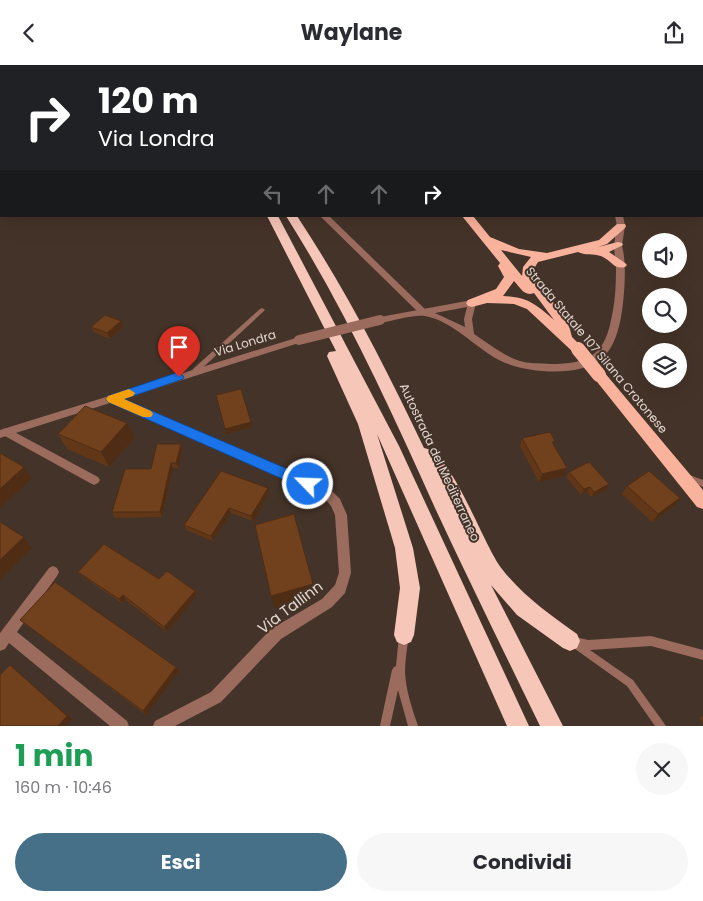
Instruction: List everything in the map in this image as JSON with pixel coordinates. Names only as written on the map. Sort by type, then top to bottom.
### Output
[{"type":"highway","points":[[273,217],[298,262],[390,446],[518,726]]},
{"type":"highway","name":"Autostrada del Mediterraneo","points":[[292,217],[335,285],[412,439],[466,555],[552,726]]},
{"type":"highway","points":[[468,217],[490,239],[503,248],[516,253],[552,255]]},
{"type":"highway","name":"Strada Statale 107 Silana Crotonese","points":[[468,217],[567,335],[703,503]]},
{"type":"highway","points":[[570,252],[602,242],[613,235],[620,221]]},
{"type":"highway","points":[[602,242],[618,245]]},
{"type":"highway","points":[[472,303],[502,293],[508,284],[510,277],[489,244]]},
{"type":"highway","points":[[567,335],[564,325],[528,277],[529,267],[534,260],[552,255],[607,249],[618,245]]},
{"type":"highway","points":[[590,251],[604,253],[621,265]]},
{"type":"highway","points":[[298,262],[299,281],[366,424],[404,547],[410,588],[404,635]]},
{"type":"highway","points":[[487,299],[516,300],[531,306],[578,349]]},
{"type":"highway","points":[[412,439],[444,476],[494,574],[524,608],[570,641]]},
{"type":"street","points":[[325,217],[411,299],[422,312],[453,322],[470,333],[485,348],[517,363],[544,367],[580,365],[601,355],[611,340],[616,319],[621,265],[618,245],[620,221]]},
{"type":"street","points":[[470,333],[468,319],[472,303]]},
{"type":"street","name":"Via Londra","points":[[4,433],[195,371],[299,340],[380,320],[472,303]]},
{"type":"street","points":[[452,307],[453,322]]},
{"type":"street","points":[[452,307],[468,319]]},
{"type":"street","name":"Via Tallinn","points":[[112,399],[326,492],[336,503],[341,515],[345,573],[340,589],[327,603],[276,634],[216,697],[160,726]]},
{"type":"street","points":[[4,433],[94,480]]},
{"type":"street","points":[[53,572],[4,639],[122,726]]},
{"type":"lane","points":[[195,371],[262,310]]},
{"type":"lane","points":[[680,475],[703,484]]},
{"type":"lane","points":[[385,726],[404,635]]},
{"type":"lane","points":[[404,635],[399,666],[401,691],[413,726]]},
{"type":"lane","points":[[570,641],[588,645],[651,641],[703,655]]},
{"type":"lane","points":[[570,641],[630,683],[661,726]]},
{"type":"building","points":[[105,315],[121,321],[107,333],[91,327]]},
{"type":"building","points":[[241,389],[251,422],[225,429],[216,395]]},
{"type":"building","points":[[85,406],[127,423],[101,452],[58,434]]},
{"type":"building","points":[[550,432],[555,441],[552,442],[567,468],[542,474],[522,438]]},
{"type":"building","points":[[157,444],[181,444],[176,463],[171,463],[160,512],[112,512],[125,469],[151,469]]},
{"type":"building","points":[[0,453],[24,467],[0,489]]},
{"type":"building","points":[[589,462],[609,484],[594,492],[590,487],[584,489],[569,472]]},
{"type":"building","points":[[221,471],[268,488],[251,516],[229,508],[211,536],[184,525]]},
{"type":"building","points":[[649,471],[680,498],[658,514],[627,486]]},
{"type":"building","points":[[294,514],[313,584],[271,596],[255,525]]},
{"type":"building","points":[[0,522],[24,537],[0,560]]},
{"type":"building","points":[[104,544],[159,579],[167,571],[195,591],[164,627],[123,595],[119,599],[78,572]]},
{"type":"building","points":[[55,582],[176,667],[143,711],[20,620]]},
{"type":"building","points":[[10,665],[67,716],[58,726],[0,726],[0,675]]},
{"type":"slow traffic","points":[[129,393],[112,399],[147,414]]},
{"type":"route","points":[[179,377],[112,399],[308,484]]}]
